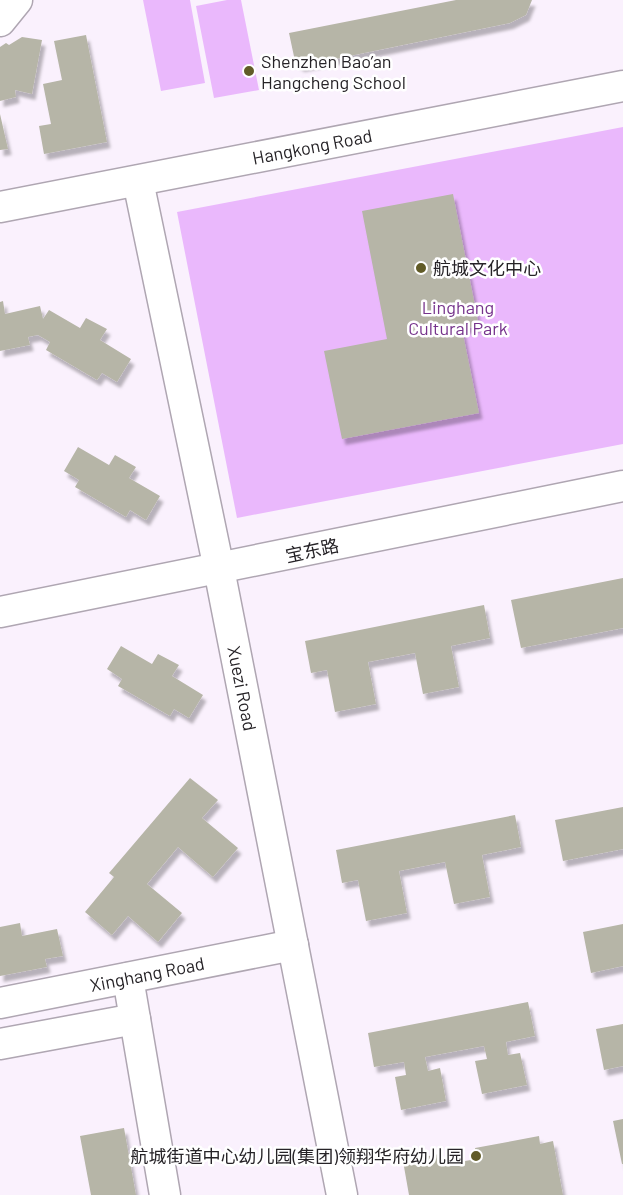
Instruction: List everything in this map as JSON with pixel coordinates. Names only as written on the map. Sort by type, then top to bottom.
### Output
[{"type":"street","points":[[0,21],[17,0]]},
{"type":"street","name":"Hangkong Road","points":[[0,207],[623,86]]},
{"type":"street","name":"Xuezi Road","points":[[138,181],[219,569],[342,1195]]},
{"type":"street","name":"宝东路","points":[[0,612],[623,486]]},
{"type":"street","name":"Xinghang Road","points":[[0,1003],[293,945]]},
{"type":"street","points":[[128,978],[165,1195]]},
{"type":"street","points":[[0,1044],[135,1019]]},
{"type":"green space","points":[[143,0],[190,0],[205,83],[161,91]]},
{"type":"green space","points":[[227,0],[241,0],[259,90],[214,98],[196,6]]},
{"type":"green space","name":"Linghang Cultural Park","points":[[623,127],[623,444],[237,518],[177,212]]},
{"type":"building","points":[[456,0],[532,0],[526,15],[510,23],[301,66],[295,61],[289,33]]},
{"type":"building","points":[[86,35],[107,142],[44,154],[39,126],[51,124],[43,84],[62,80],[54,41]]},
{"type":"building","points":[[22,37],[42,40],[32,94],[15,90],[16,97],[0,101],[0,47],[6,43],[9,45]]},
{"type":"building","points":[[0,114],[8,149],[0,150]]},
{"type":"building","name":"航城文化中心","points":[[453,194],[479,326],[462,329],[479,413],[342,439],[324,351],[387,339],[362,211]]},
{"type":"building","points":[[3,301],[5,314],[40,306],[43,319],[49,310],[80,328],[86,318],[107,329],[100,340],[131,359],[117,382],[102,373],[97,380],[46,350],[50,342],[38,335],[28,337],[30,345],[0,351],[0,302]]},
{"type":"building","points":[[78,447],[109,465],[115,455],[136,467],[129,478],[160,496],[146,520],[130,510],[126,517],[75,487],[79,480],[64,471]]},
{"type":"building","points":[[623,578],[623,628],[521,648],[511,600]]},
{"type":"building","points":[[484,605],[490,638],[451,646],[459,687],[423,694],[415,653],[368,662],[376,704],[335,712],[327,670],[311,673],[305,641]]},
{"type":"building","points":[[121,646],[152,664],[158,654],[179,665],[172,676],[203,695],[189,718],[174,709],[170,716],[118,686],[122,679],[107,669]]},
{"type":"building","points":[[190,778],[218,800],[202,818],[238,848],[213,877],[178,847],[147,884],[182,913],[158,942],[128,916],[112,935],[85,912],[114,877],[109,873]]},
{"type":"building","points":[[623,807],[623,849],[563,861],[555,820]]},
{"type":"building","points":[[515,815],[521,847],[482,855],[490,897],[454,904],[445,862],[399,871],[407,913],[366,921],[358,880],[342,883],[336,850]]},
{"type":"building","points":[[20,923],[22,936],[57,929],[63,956],[45,959],[47,967],[0,976],[0,927]]},
{"type":"building","points":[[623,924],[623,966],[591,973],[583,932]]},
{"type":"building","points":[[528,1002],[535,1036],[506,1042],[508,1055],[520,1053],[527,1085],[482,1094],[475,1061],[487,1059],[484,1046],[425,1057],[428,1071],[440,1068],[446,1101],[401,1110],[395,1077],[406,1075],[404,1062],[374,1067],[368,1033]]},
{"type":"building","points":[[623,1024],[623,1066],[604,1070],[596,1029]]},
{"type":"building","points":[[623,1119],[623,1164],[622,1164],[613,1121]]},
{"type":"building","points":[[124,1128],[136,1195],[91,1195],[80,1136]]},
{"type":"building","points":[[539,1136],[540,1144],[553,1141],[563,1195],[409,1195],[403,1161],[439,1154],[441,1165],[477,1159],[475,1148]]},
{"type":"place","name":"Shenzhen Bao’an Hangcheng School","points":[[249,71]]},
{"type":"place","name":"航城文化中心","points":[[421,268]]},
{"type":"place","name":"航城街道中心幼儿园(集团)领翔华府幼儿园","points":[[476,1156]]}]
